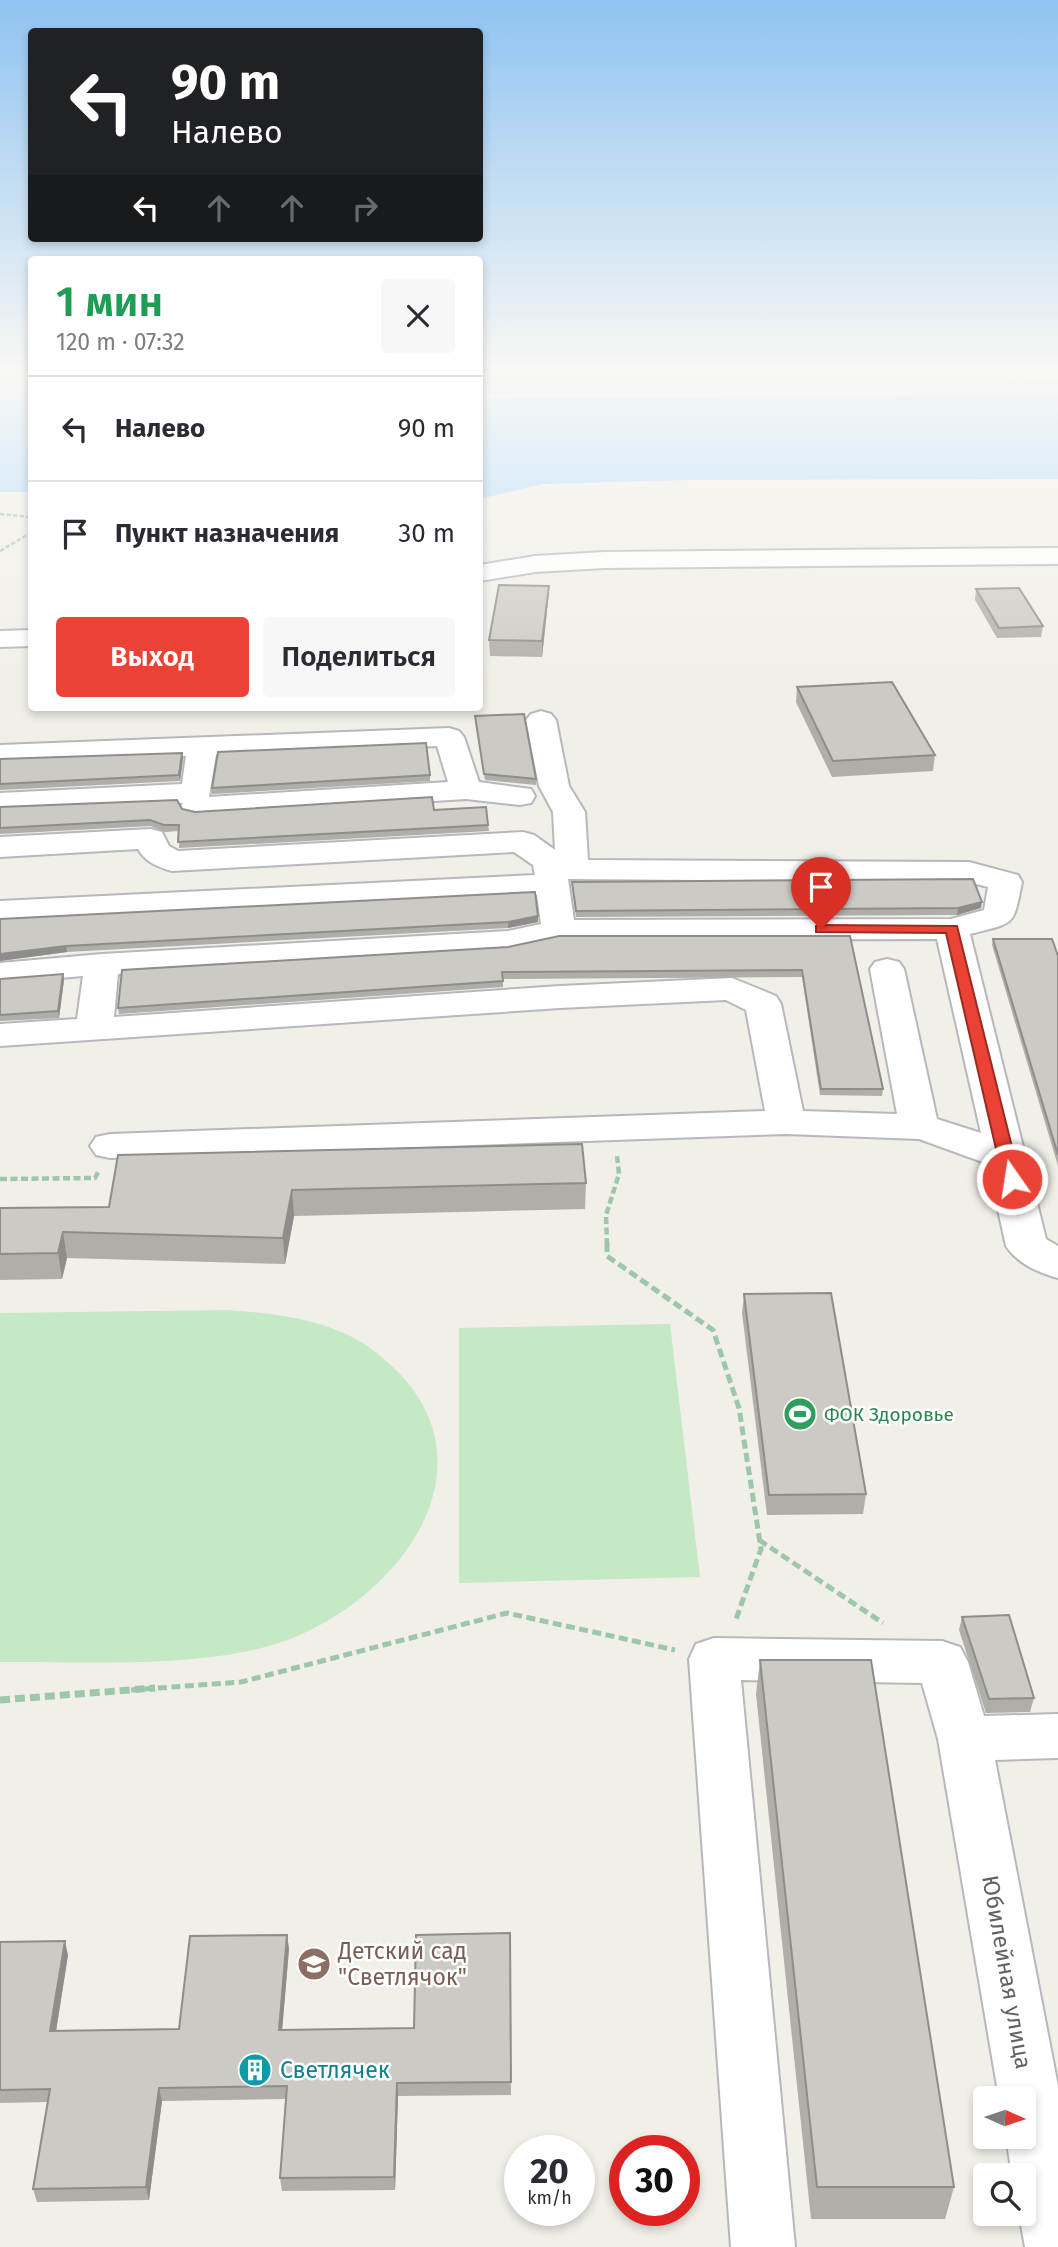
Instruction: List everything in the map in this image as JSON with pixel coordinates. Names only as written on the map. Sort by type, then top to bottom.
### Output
[{"type":"street","points":[[483,573],[535,564],[604,560],[1058,556]]},
{"type":"street","points":[[0,639],[28,638]]},
{"type":"street","points":[[541,720],[554,786],[569,811],[558,871],[559,930]]},
{"type":"street","points":[[0,754],[449,737],[466,790]]},
{"type":"street","points":[[196,800],[202,747]]},
{"type":"street","points":[[0,802],[196,800],[466,790],[520,796],[558,793]]},
{"type":"street","points":[[520,796],[523,842],[558,871]]},
{"type":"street","points":[[151,839],[167,816],[196,800]]},
{"type":"street","points":[[151,839],[155,851],[172,861],[523,842]]},
{"type":"street","points":[[0,848],[151,839]]},
{"type":"street","points":[[0,911],[558,871],[968,872],[1006,882],[999,916],[952,929],[559,930],[508,942],[102,964],[0,973]]},
{"type":"street","points":[[952,929],[1027,1246],[1058,1264]]},
{"type":"street","points":[[93,1029],[102,964]]},
{"type":"street","points":[[887,969],[919,1127]]},
{"type":"street","points":[[0,1035],[561,997],[732,989],[762,1004],[786,1122]]},
{"type":"street","points":[[110,1146],[786,1122],[919,1127],[945,1133],[1006,1157]]},
{"type":"street","points":[[714,1659],[763,2247]]},
{"type":"street","name":"Юбилейная улица","points":[[714,1659],[942,1662],[964,1738],[1057,2247]]},
{"type":"street","points":[[964,1738],[1058,1736]]},
{"type":"path","points":[[0,514],[28,517]]},
{"type":"path","points":[[0,551],[28,534]]},
{"type":"path","points":[[0,1700],[241,1682],[507,1613],[714,1659],[735,1621],[761,1549],[739,1408],[713,1330],[607,1256],[606,1215],[619,1174],[615,1128]]},
{"type":"path","points":[[0,1179],[95,1178],[110,1146]]},
{"type":"path","points":[[760,1540],[885,1624]]},
{"type":"green space","points":[[228,1310],[283,1316],[337,1330],[370,1348],[410,1385],[432,1425],[438,1466],[429,1507],[410,1546],[380,1581],[343,1611],[300,1635],[267,1646],[231,1654],[153,1662],[0,1662],[0,1313]]},
{"type":"green space","points":[[670,1324],[700,1577],[459,1583],[459,1328]]},
{"type":"water","points":[[0,480],[28,480],[28,492],[0,492]]},
{"type":"water","points":[[483,480],[739,480],[687,480],[543,484],[483,498]]},
{"type":"building","points":[[499,585],[549,586],[542,641],[489,640]]},
{"type":"building","points":[[1019,588],[1043,626],[999,628],[976,589]]},
{"type":"building","points":[[892,682],[935,755],[833,761],[797,687]]},
{"type":"building","points":[[524,714],[536,779],[484,774],[475,716]]},
{"type":"building","points":[[426,743],[430,775],[212,788],[218,752]]},
{"type":"building","points":[[182,753],[179,775],[0,784],[0,759]]},
{"type":"building","points":[[432,797],[434,810],[486,807],[488,825],[178,842],[179,825],[164,825],[150,820],[0,828],[0,807],[177,800],[182,809],[195,812]]},
{"type":"building","points":[[973,879],[982,902],[958,908],[576,911],[572,882]]},
{"type":"building","points":[[535,892],[538,916],[508,922],[66,946],[0,954],[0,919]]},
{"type":"building","points":[[559,936],[850,936],[883,1089],[821,1089],[802,970],[502,972],[503,981],[118,1008],[122,970],[508,947]]},
{"type":"building","points":[[993,939],[1052,939],[1058,956],[1058,1155]]},
{"type":"building","points":[[63,974],[58,1011],[0,1015],[0,979]]},
{"type":"building","points":[[582,1144],[586,1183],[292,1190],[283,1238],[63,1232],[58,1253],[0,1254],[0,1208],[109,1207],[118,1155]]},
{"type":"building","name":"ФОК Здоровье","points":[[831,1293],[866,1494],[769,1495],[744,1294]]},
{"type":"building","points":[[1009,1615],[1034,1698],[989,1699],[962,1617]]},
{"type":"building","points":[[760,1660],[871,1660],[954,2187],[817,2187]]},
{"type":"building","name":"Светлячек","points":[[510,1933],[511,2082],[397,2083],[394,2177],[280,2178],[287,2086],[159,2088],[146,2187],[33,2189],[50,2089],[0,2090],[0,1942],[65,1941],[50,2031],[179,2029],[190,1936],[287,1935],[279,2030],[414,2028],[416,1935]]},
{"type":"place","name":"ФОК Здоровье","points":[[800,1414]]},
{"type":"place","name":"Детский сад \"Светлячок\"","points":[[314,1964]]},
{"type":"place","name":"Светлячек","points":[[255,2070]]},
{"type":"route","points":[[821,929],[952,929],[1012,1179]]}]
